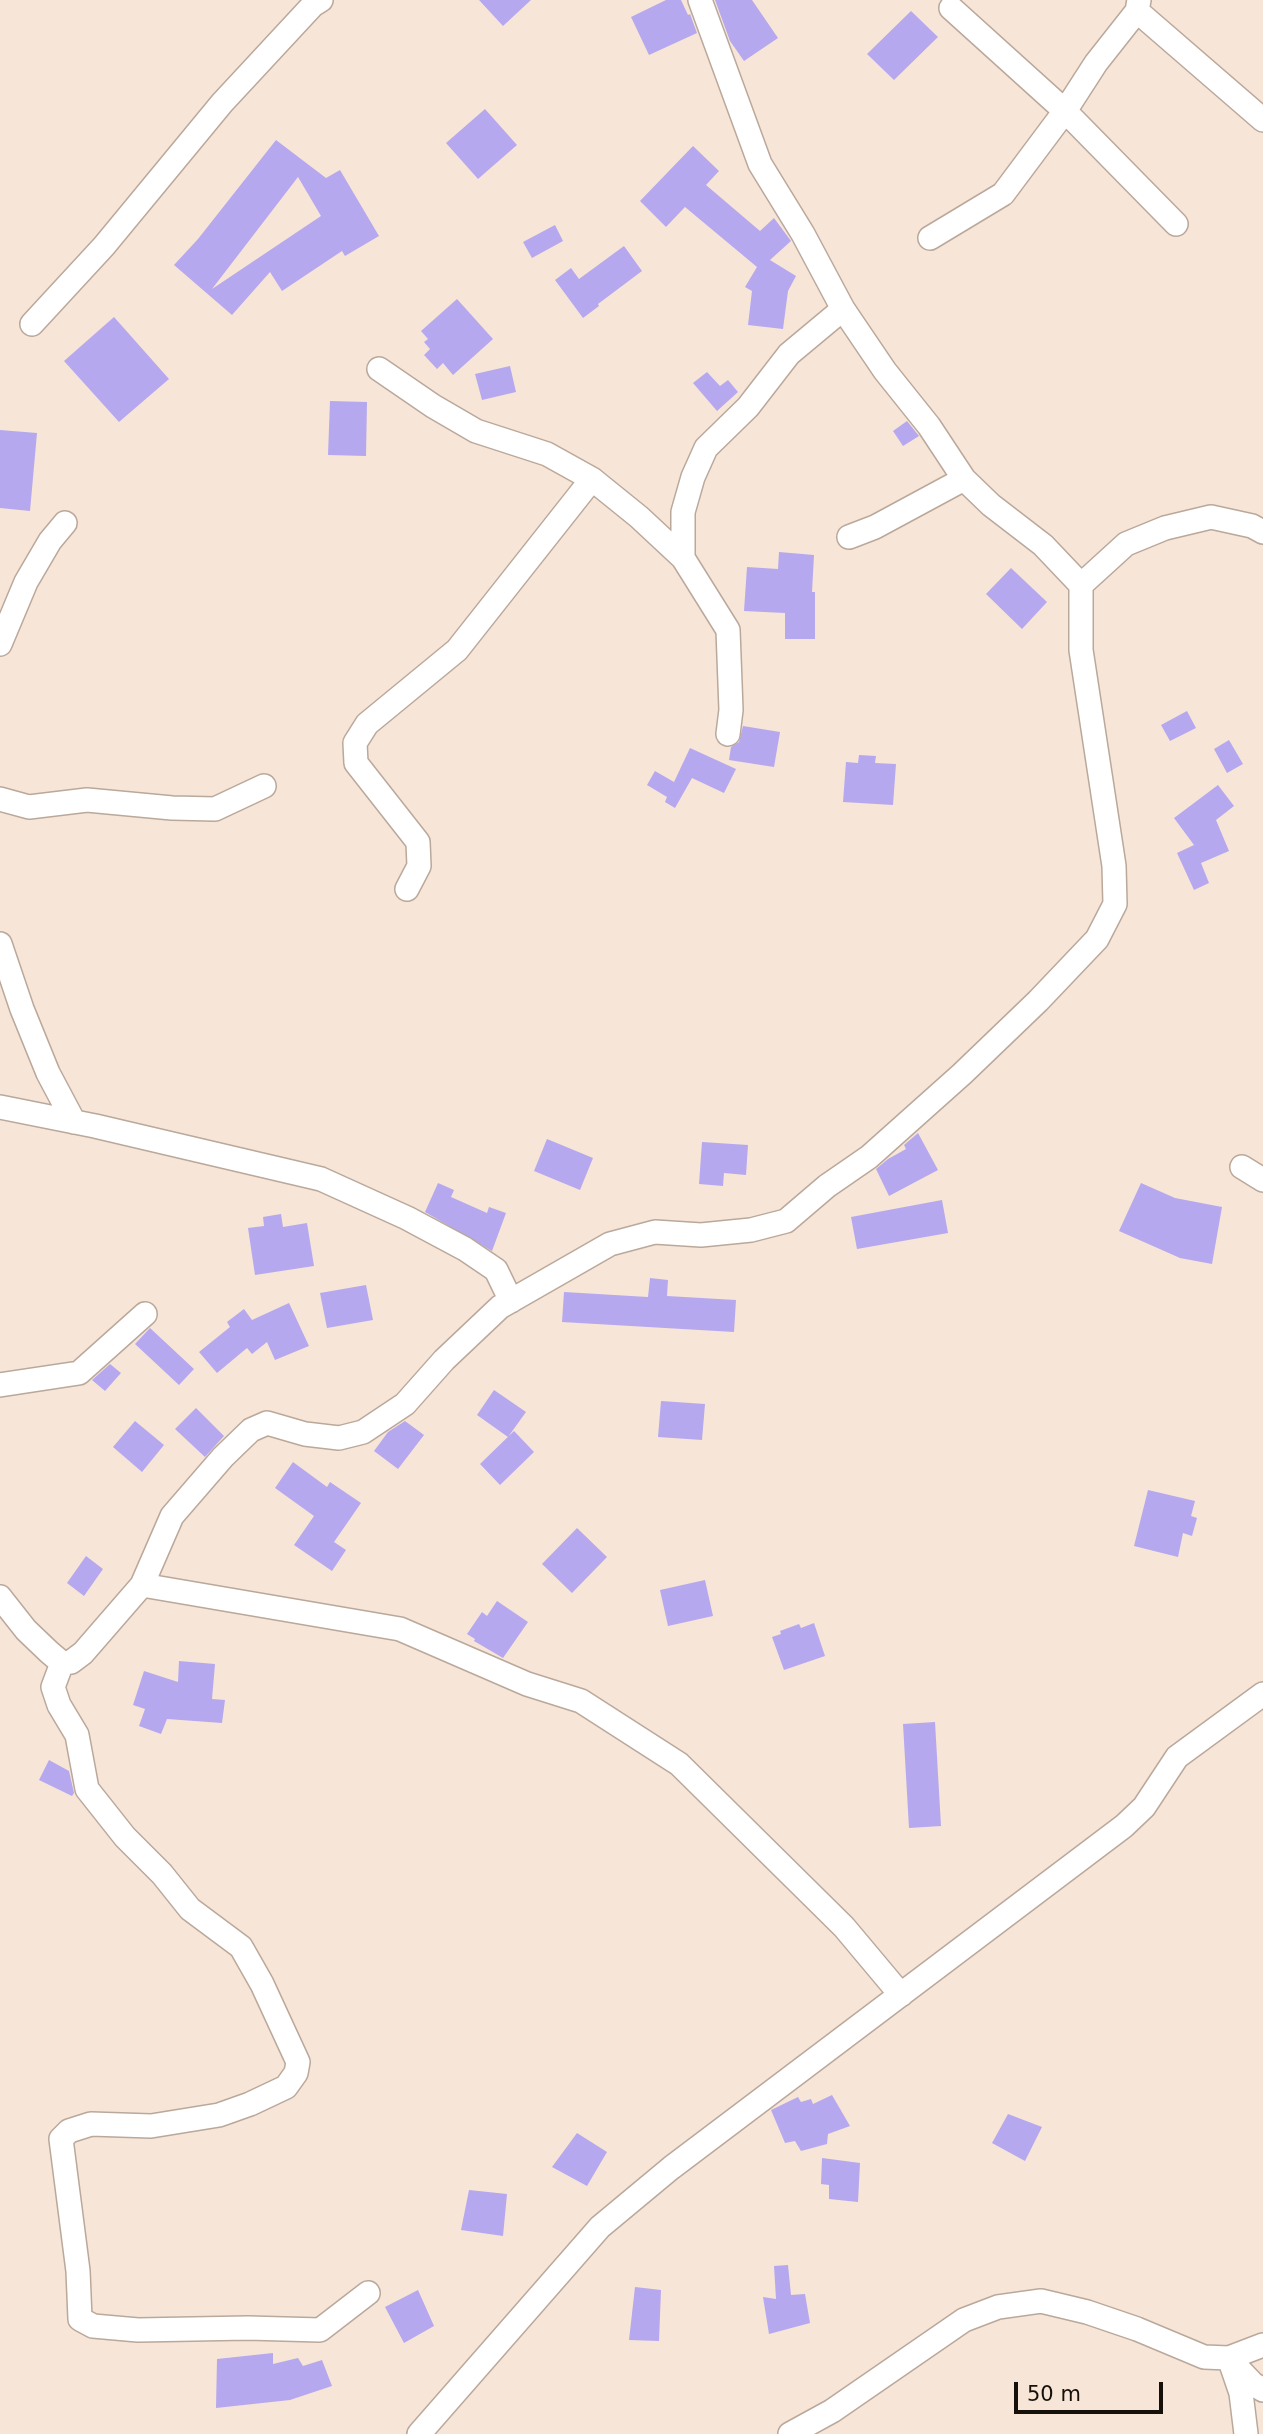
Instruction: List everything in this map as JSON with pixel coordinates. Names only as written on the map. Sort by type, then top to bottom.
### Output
[{"type":"street","points":[[32,324],[104,246],[222,103],[313,5],[321,0]]},
{"type":"street","points":[[0,1597],[26,1630],[62,1662],[71,1662],[83,1653],[142,1585],[172,1516],[223,1457],[251,1430],[267,1423],[305,1434],[339,1438],[363,1432],[405,1404],[444,1360],[500,1307],[610,1244],[655,1232],[701,1235],[751,1230],[786,1221],[869,1157],[1038,1001],[1097,939],[1115,904],[1114,866],[1081,650],[1082,585],[1043,545],[991,505],[964,478],[929,426],[885,371],[844,309],[803,234],[760,164],[700,0]]},
{"type":"street","points":[[930,238],[1003,194],[1065,111],[1138,5],[1263,120]]},
{"type":"street","points":[[951,8],[1065,111],[1176,224]]},
{"type":"street","points":[[683,558],[684,512],[693,477],[706,448],[748,407],[789,354],[844,309]]},
{"type":"street","points":[[379,369],[433,406],[476,430],[547,454],[592,479],[622,502],[683,558],[728,630],[731,710],[728,734]]},
{"type":"street","points":[[849,537],[875,527],[964,478]]},
{"type":"street","points":[[407,889],[419,866],[418,842],[356,763],[355,743],[366,724],[457,650],[592,479]]},
{"type":"street","points":[[1082,585],[1126,544],[1165,528],[1211,517],[1252,526],[1263,532]]},
{"type":"street","points":[[0,644],[26,582],[50,541],[65,523]]},
{"type":"street","points":[[0,799],[29,807],[87,800],[215,809],[264,786]]},
{"type":"street","points":[[0,944],[48,1073],[74,1122]]},
{"type":"street","points":[[0,1107],[321,1179],[407,1218],[465,1249],[496,1270],[511,1301]]},
{"type":"street","points":[[1242,1167],[1263,1180]]},
{"type":"street","points":[[0,1385],[79,1373],[145,1314]]},
{"type":"street","points":[[142,1585],[400,1629],[527,1684],[582,1701],[679,1764],[844,1927],[901,1995]]},
{"type":"street","points":[[62,1662],[53,1688],[76,1735],[87,1789],[125,1837],[162,1874],[190,1909],[241,1947],[298,2062],[296,2074],[285,2087],[219,2115],[151,2126],[91,2124],[69,2131],[61,2139],[78,2271],[80,2319],[93,2326],[138,2330],[320,2330],[368,2293]]},
{"type":"street","points":[[419,2434],[600,2227],[671,2168],[1124,1826],[1144,1807],[1177,1757],[1263,1695]]},
{"type":"street","points":[[790,2434],[832,2411],[964,2320],[998,2306],[1041,2301],[1087,2312],[1204,2357],[1229,2358],[1263,2345]]},
{"type":"street","points":[[1229,2358],[1252,2384],[1263,2390]]},
{"type":"street","points":[[1229,2358],[1241,2393],[1247,2434]]},
{"type":"building","points":[[479,0],[531,0],[503,26]]},
{"type":"building","points":[[666,0],[681,0],[697,33],[649,55],[631,17]]},
{"type":"building","points":[[715,0],[752,0],[778,38],[744,61],[730,41]]},
{"type":"building","points":[[911,11],[938,37],[894,80],[867,54]]},
{"type":"building","points":[[485,109],[517,145],[478,179],[446,143]]},
{"type":"building","points":[[276,140],[326,178],[340,170],[379,236],[345,256],[342,251],[282,291],[270,272],[232,315],[174,265],[198,239]],"holes":[[[298,177],[321,216],[212,289]]]},
{"type":"building","points":[[693,146],[719,171],[706,185],[760,231],[774,218],[791,241],[770,260],[796,276],[788,291],[783,329],[748,325],[752,291],[745,287],[757,267],[685,207],[666,227],[640,201]]},
{"type":"building","points":[[555,225],[563,241],[532,258],[523,242]]},
{"type":"building","points":[[624,246],[642,271],[583,318],[555,280],[571,268],[579,279]]},
{"type":"building","points":[[457,299],[493,339],[453,375],[443,363],[437,369],[424,355],[430,349],[424,342],[428,339],[421,331]]},
{"type":"building","points":[[114,317],[169,379],[119,422],[64,361]]},
{"type":"building","points":[[510,366],[516,392],[482,400],[475,374]]},
{"type":"building","points":[[707,372],[720,386],[728,380],[738,392],[717,411],[693,383]]},
{"type":"building","points":[[330,401],[367,402],[366,456],[328,455]]},
{"type":"building","points":[[907,421],[919,436],[903,446],[893,431]]},
{"type":"building","points":[[0,430],[37,433],[30,511],[0,508]]},
{"type":"building","points":[[779,552],[814,555],[812,592],[815,592],[815,639],[785,639],[785,613],[744,611],[747,567],[778,569]]},
{"type":"building","points":[[1011,568],[1047,602],[1022,629],[986,594]]},
{"type":"building","points":[[1187,711],[1196,728],[1170,741],[1161,725]]},
{"type":"building","points":[[743,726],[780,732],[774,767],[729,760],[731,747],[739,742]]},
{"type":"building","points":[[1229,740],[1243,764],[1227,773],[1214,749]]},
{"type":"building","points":[[690,748],[736,769],[724,793],[692,778],[675,808],[665,802],[667,797],[647,785],[655,771],[674,782]]},
{"type":"building","points":[[859,755],[876,756],[875,763],[896,764],[893,805],[843,802],[846,762],[858,763]]},
{"type":"building","points":[[1218,785],[1234,806],[1216,820],[1229,851],[1201,863],[1209,883],[1194,890],[1177,853],[1194,845],[1174,818]]},
{"type":"building","points":[[918,1133],[938,1170],[889,1196],[876,1169],[906,1149],[904,1145]]},
{"type":"building","points":[[547,1139],[593,1158],[580,1190],[534,1171]]},
{"type":"building","points":[[702,1142],[748,1145],[746,1175],[724,1173],[723,1186],[699,1184]]},
{"type":"building","points":[[438,1183],[454,1190],[451,1197],[487,1213],[489,1207],[506,1213],[492,1251],[425,1212]]},
{"type":"building","points":[[1141,1183],[1175,1198],[1222,1207],[1212,1264],[1180,1258],[1119,1231]]},
{"type":"building","points":[[942,1200],[948,1233],[857,1249],[851,1217]]},
{"type":"building","points":[[281,1214],[283,1227],[307,1223],[314,1266],[255,1275],[248,1228],[264,1226],[263,1217]]},
{"type":"building","points":[[650,1278],[668,1280],[667,1296],[736,1300],[734,1332],[562,1322],[564,1292],[648,1297]]},
{"type":"building","points":[[366,1285],[373,1320],[327,1328],[320,1293]]},
{"type":"building","points":[[289,1303],[309,1346],[275,1360],[267,1342],[252,1354],[247,1348],[217,1373],[199,1352],[230,1327],[227,1322],[244,1309],[252,1320]]},
{"type":"building","points":[[150,1328],[194,1369],[179,1385],[135,1344]]},
{"type":"building","points":[[110,1364],[121,1373],[105,1391],[92,1380]]},
{"type":"building","points":[[494,1390],[526,1412],[508,1437],[477,1415]]},
{"type":"building","points":[[661,1401],[705,1404],[702,1440],[658,1437]]},
{"type":"building","points":[[196,1408],[224,1436],[205,1457],[175,1429]]},
{"type":"building","points":[[135,1421],[164,1445],[142,1472],[113,1447]]},
{"type":"building","points":[[405,1421],[424,1435],[398,1469],[374,1451],[388,1432]]},
{"type":"building","points":[[514,1431],[534,1452],[500,1485],[480,1464]]},
{"type":"building","points":[[293,1462],[327,1487],[330,1482],[361,1503],[334,1542],[346,1550],[332,1571],[294,1545],[314,1516],[275,1488]]},
{"type":"building","points":[[1148,1490],[1195,1501],[1191,1516],[1197,1518],[1192,1536],[1183,1533],[1178,1557],[1134,1546]]},
{"type":"building","points":[[577,1528],[607,1557],[572,1593],[542,1564]]},
{"type":"building","points":[[86,1556],[103,1569],[84,1596],[67,1583]]},
{"type":"building","points":[[705,1580],[713,1616],[668,1626],[660,1590]]},
{"type":"building","points":[[497,1601],[528,1622],[503,1658],[467,1634],[482,1612],[487,1616]]},
{"type":"building","points":[[814,1623],[825,1656],[784,1670],[772,1637],[799,1624],[801,1628]]},
{"type":"building","points":[[179,1661],[215,1664],[212,1699],[225,1700],[222,1723],[167,1719],[161,1734],[139,1726],[145,1709],[133,1705],[144,1671],[178,1682]]},
{"type":"building","points":[[935,1722],[941,1826],[909,1828],[903,1724]]},
{"type":"building","points":[[49,1760],[69,1771],[74,1793],[72,1796],[39,1780]]},
{"type":"building","points":[[832,2095],[850,2126],[828,2134],[827,2144],[801,2151],[795,2141],[785,2143],[771,2110],[798,2097],[801,2102],[811,2099],[813,2104]]},
{"type":"building","points":[[1008,2114],[1042,2127],[1025,2161],[992,2143]]},
{"type":"building","points":[[577,2133],[607,2152],[587,2186],[552,2167]]},
{"type":"building","points":[[822,2158],[860,2163],[858,2202],[829,2199],[829,2185],[821,2184]]},
{"type":"building","points":[[469,2190],[507,2194],[503,2236],[461,2230]]},
{"type":"building","points":[[788,2265],[791,2295],[805,2294],[810,2323],[769,2334],[763,2297],[776,2299],[774,2266]]},
{"type":"building","points":[[635,2287],[661,2290],[659,2341],[629,2340]]},
{"type":"building","points":[[418,2290],[434,2326],[404,2343],[385,2307]]},
{"type":"building","points":[[273,2353],[273,2364],[298,2358],[303,2366],[322,2360],[332,2386],[290,2400],[216,2408],[217,2359]]}]
